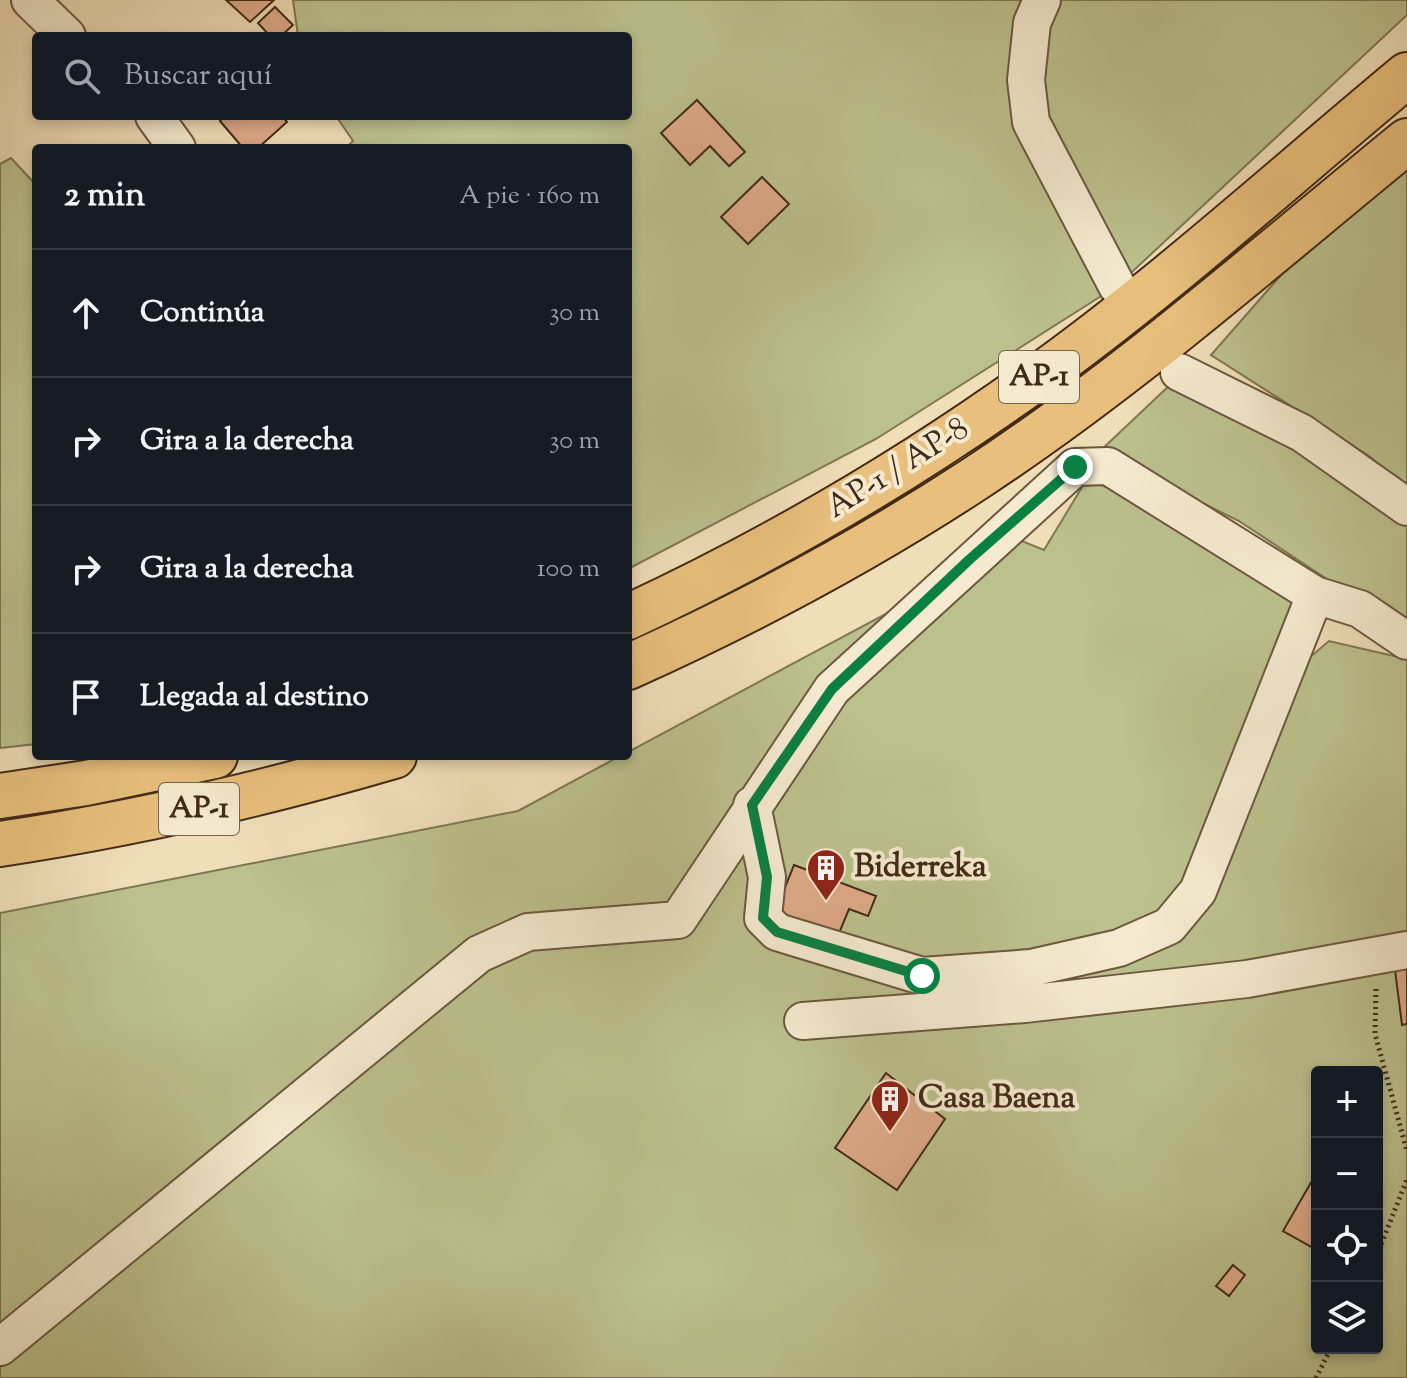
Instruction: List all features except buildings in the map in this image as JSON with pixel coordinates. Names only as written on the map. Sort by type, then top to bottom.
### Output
[{"type":"highway","name":"AP-1 / AP-8","points":[[632,615],[770,547],[961,431],[1116,317],[1407,75]]},
{"type":"highway","name":"AP-1 / AP-8","points":[[632,665],[792,588],[974,479],[1134,363],[1407,141]]},
{"type":"highway","name":"AP-1","points":[[0,796],[86,783],[196,760]]},
{"type":"highway","name":"AP-1","points":[[0,844],[198,809],[379,760]]},
{"type":"street","points":[[30,0],[63,32]]},
{"type":"street","points":[[1042,0],[1032,23],[1026,80],[1031,122],[1117,286]]},
{"type":"street","points":[[157,120],[174,144]]},
{"type":"street","points":[[1179,372],[1302,433],[1407,507]]},
{"type":"street","points":[[0,1347],[479,954],[528,932],[678,920],[832,689],[970,559],[1075,467],[1108,466],[1315,595],[1360,609],[1407,641]]},
{"type":"street","points":[[752,805],[767,877],[763,918],[777,932],[922,976],[1031,968],[1119,948],[1169,926],[1198,891],[1315,595]]},
{"type":"street","points":[[803,1021],[1025,1004],[1200,985],[1392,953]]},
{"type":"path","points":[[1392,953],[1375,1034],[1407,1151]]},
{"type":"path","points":[[1383,1240],[1407,1179]]},
{"type":"path","points":[[1316,1378],[1328,1354]]},
{"type":"green space","points":[[293,0],[1407,0],[1407,15],[1117,286],[876,439],[632,567],[632,144],[350,144],[353,141],[339,120],[632,120],[632,32],[297,32]]},
{"type":"green space","points":[[1407,156],[1407,489],[1369,456],[1211,355],[1324,226]]},
{"type":"green space","points":[[11,158],[32,181],[32,744],[0,748],[0,164]]},
{"type":"green space","points":[[1172,383],[1368,491],[1407,525],[1407,625],[1336,585],[1239,521],[1099,452]]},
{"type":"green space","points":[[1087,479],[1123,494],[1303,603],[1262,698],[1329,641],[1407,659],[1407,1378],[0,1378],[0,913],[518,811],[613,760],[632,760],[632,750],[1022,541],[1044,550]]},
{"type":"place","name":"Biderreka","points":[[826,902]]},
{"type":"place","name":"Casa Baena","points":[[890,1133]]},
{"type":"route","points":[[922,976],[777,932],[763,918],[767,877],[752,805],[832,689],[970,559],[1075,467]]}]
